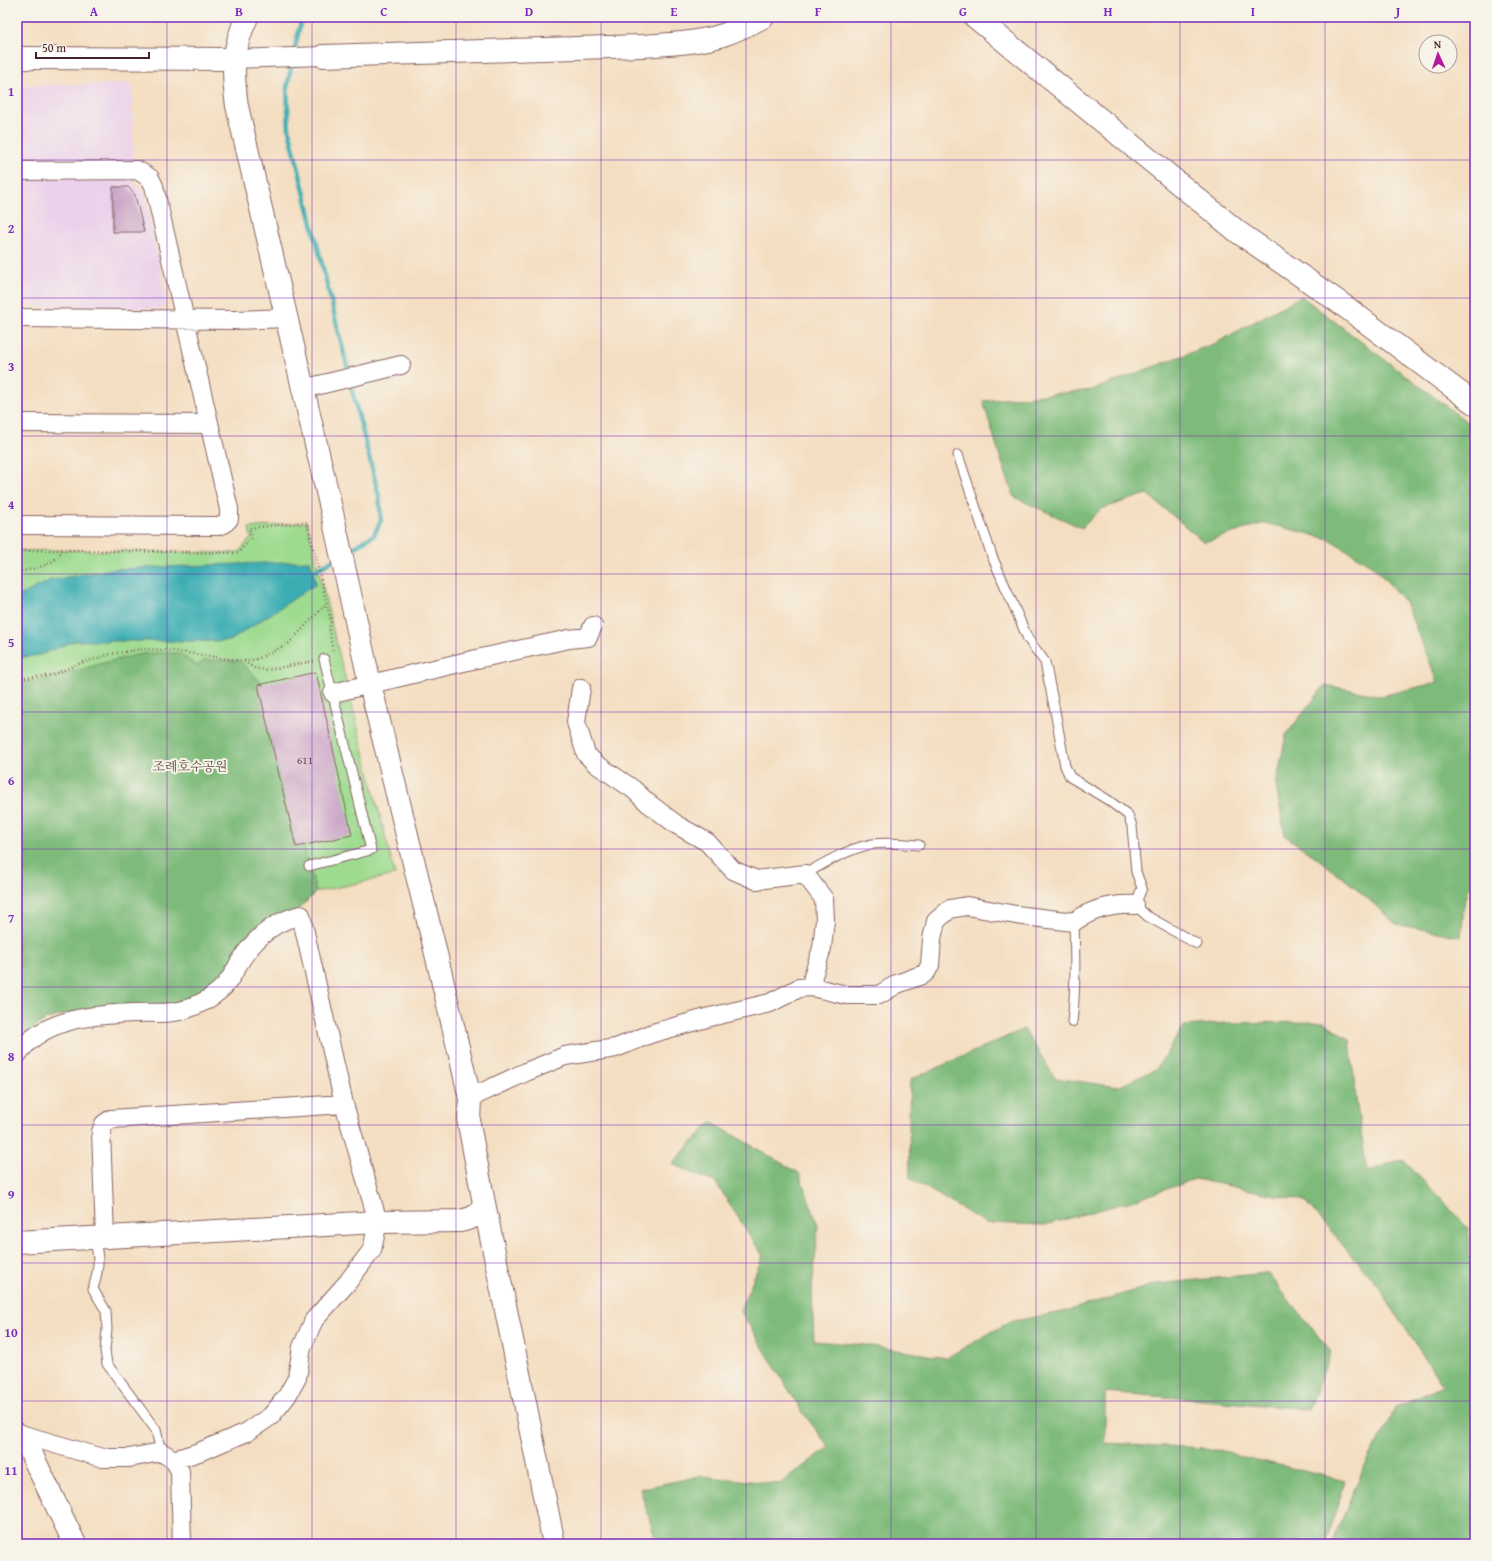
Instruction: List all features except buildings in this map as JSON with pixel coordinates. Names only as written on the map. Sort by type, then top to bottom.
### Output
[{"type":"street","points":[[247,17],[236,45],[234,59],[234,83],[237,106],[333,516],[344,572],[370,684],[470,1098],[469,1124],[554,1544]]},
{"type":"street","points":[[17,58],[234,59],[642,46],[688,42],[722,35],[763,17]]},
{"type":"street","points":[[975,17],[1238,232],[1343,305],[1473,399]]},
{"type":"street","points":[[17,171],[136,170],[150,178],[154,186],[229,509],[229,519],[224,524],[218,526],[17,525]]},
{"type":"street","points":[[17,318],[236,320],[286,318]]},
{"type":"street","points":[[303,389],[402,365]]},
{"type":"street","points":[[17,423],[210,424]]},
{"type":"street","points":[[333,693],[480,658],[569,639],[588,637],[593,626]]},
{"type":"street","points":[[581,688],[576,722],[586,754],[596,764],[633,789],[648,804],[677,825],[707,842],[733,870],[756,880],[805,874],[824,899],[825,920],[822,948],[813,976],[812,987]]},
{"type":"street","points":[[470,1098],[565,1056],[616,1048],[653,1033],[710,1017],[770,1003],[799,988],[812,987],[846,995],[879,996],[897,984],[924,974],[927,971],[930,965],[932,938],[936,921],[950,909],[967,906],[1016,915],[1074,922],[1084,914],[1104,907],[1135,905]]},
{"type":"street","points":[[17,1055],[21,1048],[38,1035],[61,1022],[90,1016],[137,1013],[161,1014],[186,1009],[204,1002],[220,991],[245,954],[264,933],[279,922],[301,915],[344,1104],[378,1222],[372,1250],[347,1283],[314,1320],[302,1348],[297,1378],[287,1396],[271,1416],[247,1432],[199,1452],[167,1456],[130,1458],[104,1458],[17,1434]]},
{"type":"street","points":[[100,1238],[101,1132],[104,1124],[111,1119],[344,1104]]},
{"type":"street","points":[[17,1242],[378,1222],[460,1221],[472,1218],[480,1212],[484,1202]]},
{"type":"street","points":[[17,1434],[29,1449],[74,1544]]},
{"type":"street","points":[[167,1456],[180,1472],[182,1544]]},
{"type":"lane","points":[[958,455],[997,568],[1028,639],[1045,662],[1065,766],[1070,777],[1108,800],[1128,815],[1132,826],[1136,872],[1142,888],[1135,905],[1147,916],[1197,944]]},
{"type":"lane","points":[[309,866],[371,850],[324,659]]},
{"type":"lane","points":[[805,874],[837,856],[872,844],[894,843],[918,845]]},
{"type":"lane","points":[[1072,1022],[1075,962],[1074,922]]},
{"type":"lane","points":[[100,1238],[98,1268],[92,1289],[106,1311],[107,1329],[105,1350],[107,1364],[156,1430],[167,1456]]},
{"type":"path","points":[[17,551],[62,550],[238,553],[251,538],[249,528],[307,522],[331,622],[329,629],[334,657],[267,670],[254,668],[244,661]]},
{"type":"path","points":[[17,572],[51,563],[62,550]]},
{"type":"path","points":[[17,679],[52,675],[78,664],[112,654],[143,649],[166,650],[244,661],[257,659],[288,644],[327,604]]},
{"type":"shaded area","points":[[132,84],[133,182],[144,191],[167,303],[160,309],[17,306],[17,85]]},
{"type":"green space","points":[[1301,296],[1475,428],[1475,877],[1465,898],[1461,937],[1396,924],[1356,888],[1313,855],[1285,836],[1276,785],[1286,735],[1325,685],[1382,696],[1438,682],[1405,602],[1374,567],[1329,539],[1265,523],[1204,542],[1147,494],[1101,509],[1082,528],[1014,497],[983,401],[1092,390],[1216,343]]},
{"type":"green space","name":"조례호수공원","points":[[307,522],[395,875],[316,892],[301,907],[91,1008],[46,1019],[22,1037],[17,1043],[17,551],[62,550],[238,553],[251,538],[249,528]]},
{"type":"green space","name":"조례호수공원","points":[[179,653],[197,666],[205,660],[240,661],[262,683],[265,700],[316,892],[208,994],[182,1007],[91,1008],[46,1019],[22,1037],[17,1043],[17,684],[48,678],[142,654]]},
{"type":"green space","points":[[1324,1022],[1350,1040],[1357,1106],[1367,1172],[1402,1159],[1469,1228],[1468,1257],[1475,1257],[1475,1544],[1331,1544],[1363,1469],[1397,1406],[1443,1386],[1377,1285],[1305,1201],[1195,1179],[1135,1200],[1045,1225],[985,1223],[910,1178],[910,1080],[1024,1029],[1055,1078],[1118,1087],[1156,1069],[1184,1026],[1227,1023]]},
{"type":"green space","points":[[711,1122],[799,1173],[818,1225],[812,1290],[814,1341],[866,1345],[946,1358],[1009,1322],[1062,1312],[1157,1284],[1267,1273],[1331,1352],[1309,1409],[1105,1392],[1105,1443],[1206,1448],[1346,1481],[1324,1544],[657,1544],[640,1489],[699,1476],[780,1484],[829,1447],[801,1410],[740,1310],[763,1256],[716,1183],[672,1164]]},
{"type":"water","points":[[310,561],[316,584],[230,641],[74,641],[40,655],[17,658],[17,597],[51,580],[114,569]]},
{"type":"waterway","points":[[294,52],[302,17]]},
{"type":"waterway","points":[[292,62],[287,88],[289,130],[349,374]]},
{"type":"waterway","points":[[347,552],[374,535],[381,520],[379,496],[350,382]]},
{"type":"waterway","points":[[313,572],[337,558]]}]
